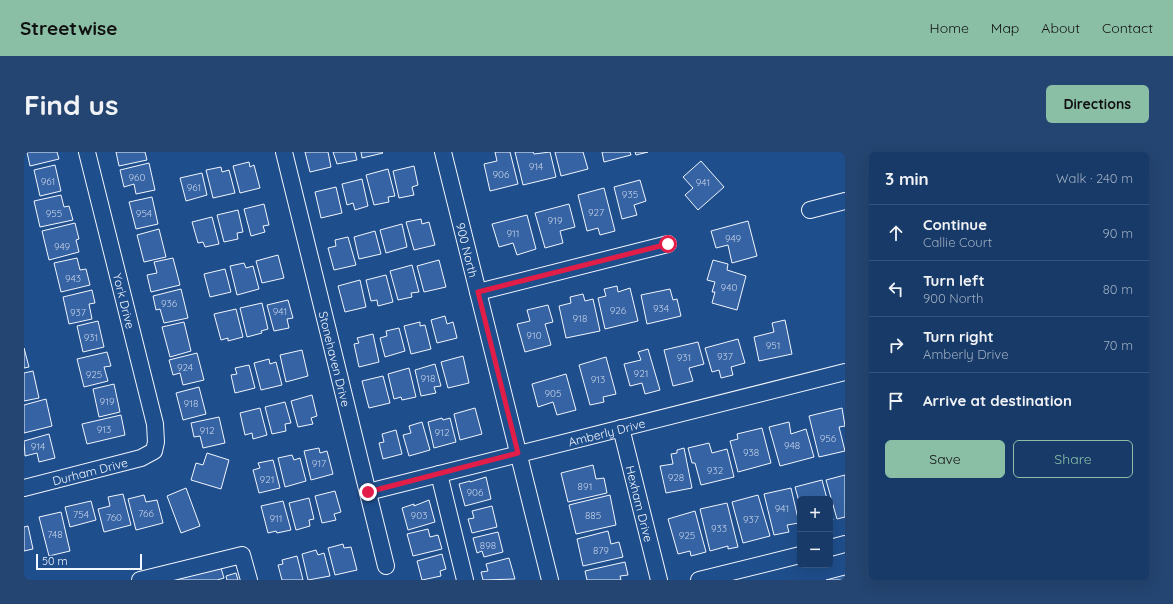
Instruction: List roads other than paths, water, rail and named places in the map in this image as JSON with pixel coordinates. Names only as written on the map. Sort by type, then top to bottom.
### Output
[{"type":"street","name":"York Drive","points":[[87,152],[155,424],[156,442],[154,451]]},
{"type":"street","name":"Stonehaven Drive","points":[[284,152],[386,566]]},
{"type":"street","name":"900 North","points":[[443,152],[550,580]]},
{"type":"street","points":[[810,210],[845,201]]},
{"type":"street","points":[[478,292],[668,244]]},
{"type":"street","name":"Amberly Drive","points":[[368,492],[518,453],[845,372]]},
{"type":"street","name":"Hexham Drive","points":[[621,428],[659,580]]},
{"type":"street","name":"Durham Drive","points":[[24,488],[133,461],[154,451]]},
{"type":"street","points":[[438,474],[465,580]]},
{"type":"street","points":[[833,547],[845,544]]},
{"type":"street","points":[[140,580],[242,555],[248,580]]},
{"type":"street","points":[[699,580],[797,556]]}]
